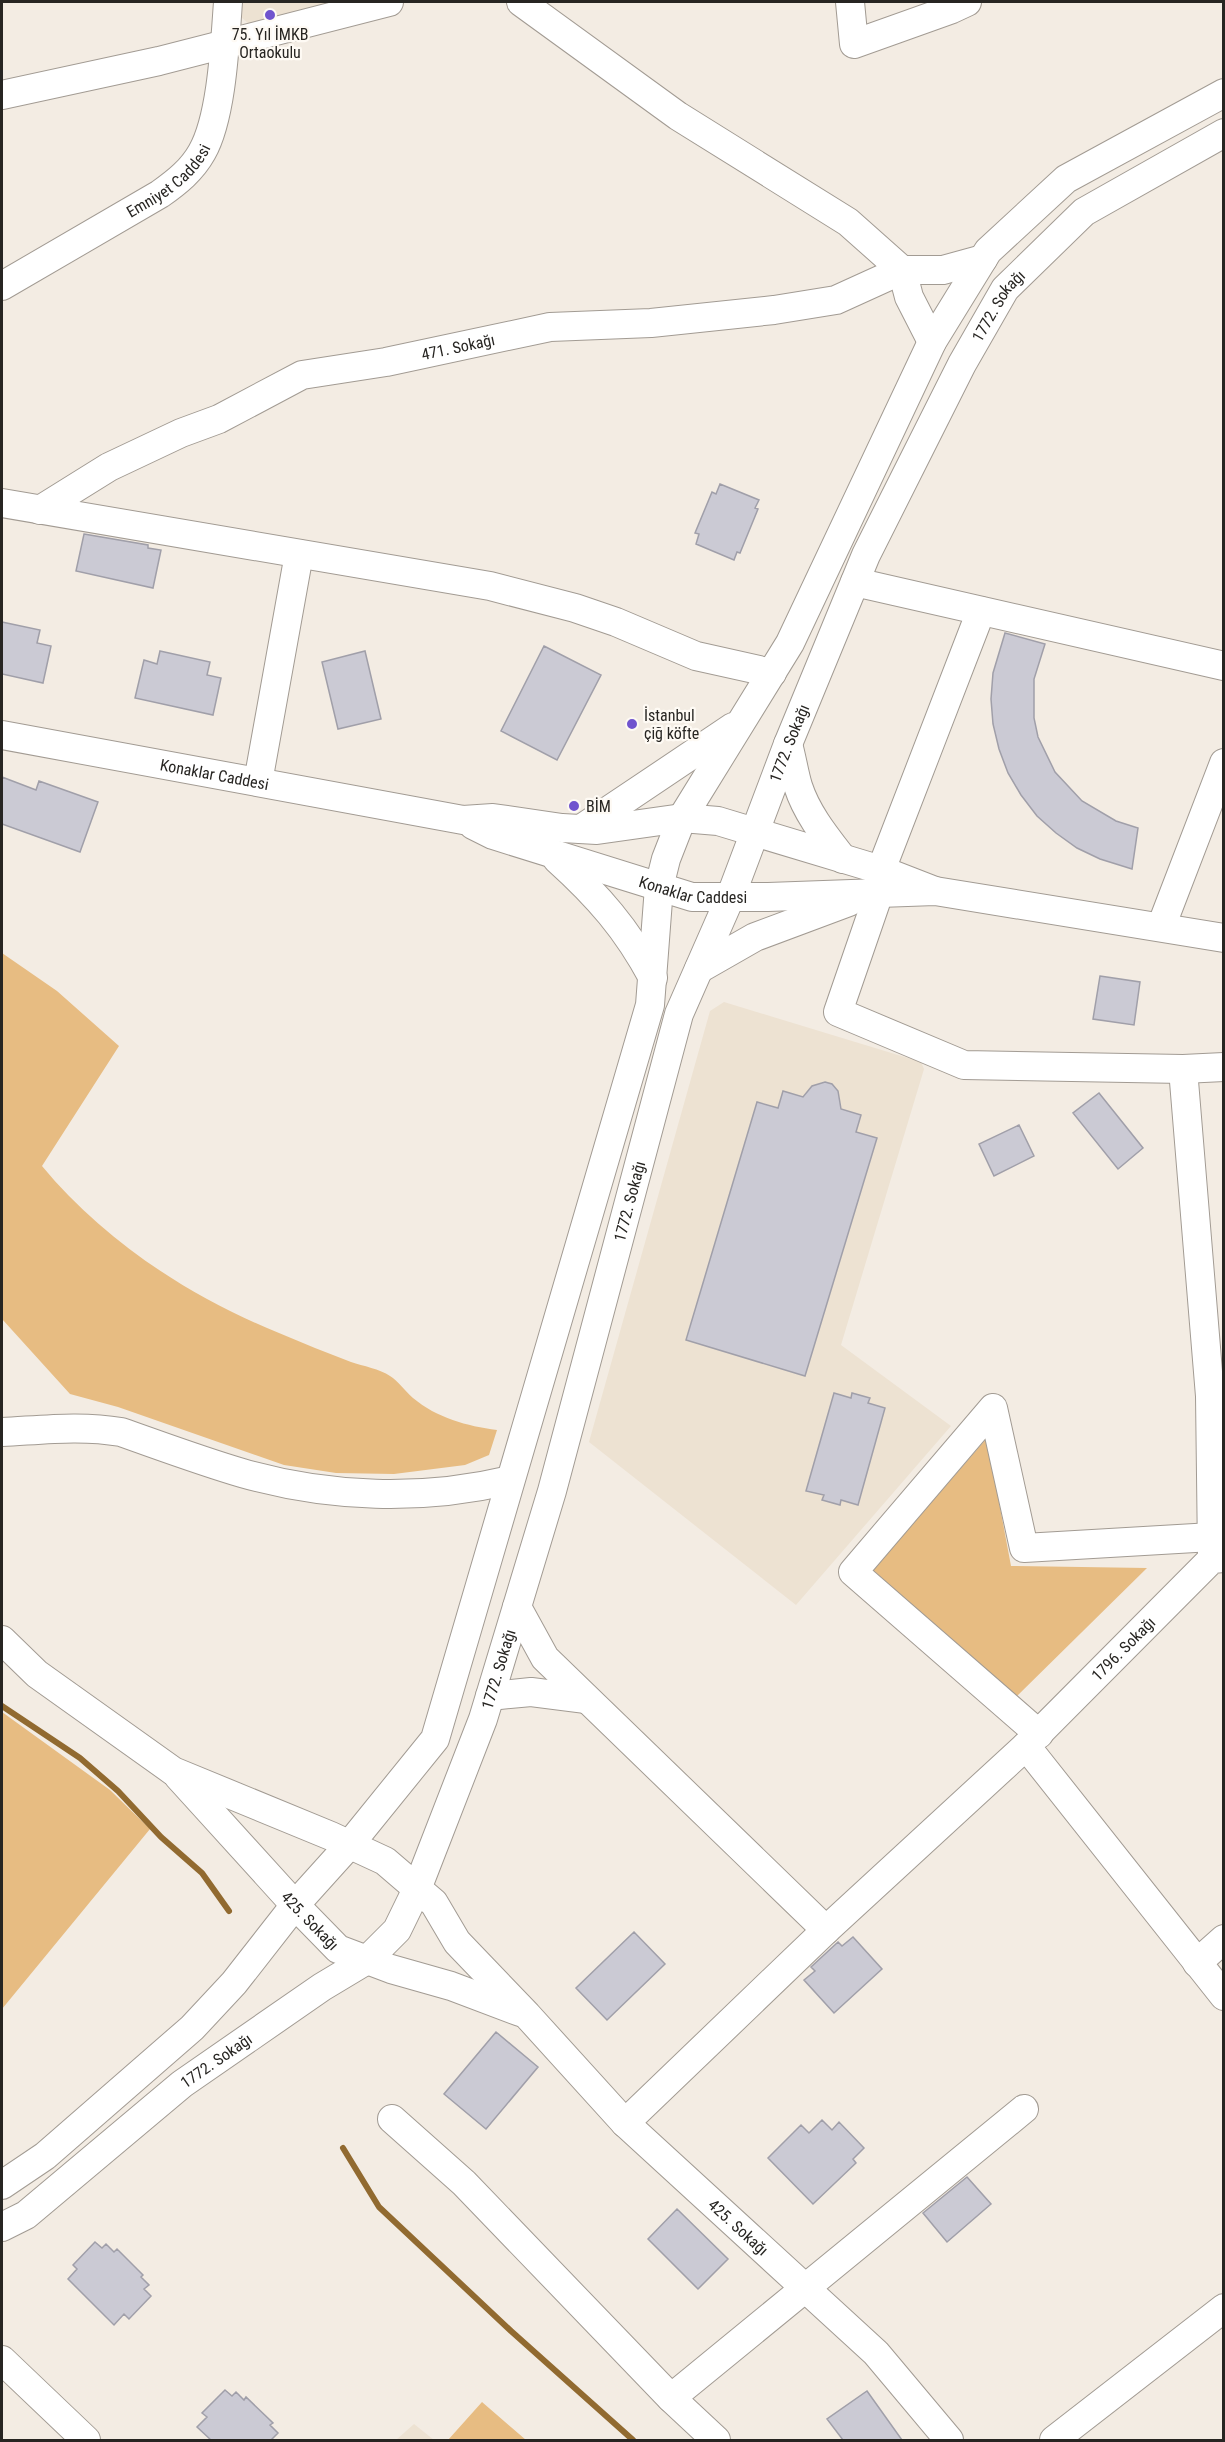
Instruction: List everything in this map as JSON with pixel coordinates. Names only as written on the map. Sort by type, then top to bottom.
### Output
[{"type":"street","name":"Emniyet Caddesi","points":[[2,286],[160,194],[184,176],[202,151],[213,123],[225,44],[228,2]]},
{"type":"street","points":[[2,96],[225,44],[389,2]]},
{"type":"street","points":[[521,2],[678,116],[848,222],[902,270],[909,297],[932,342]]},
{"type":"street","points":[[850,2],[854,44],[967,2]]},
{"type":"street","points":[[2,2185],[45,2156],[192,2028],[234,1983],[295,1905],[350,1844],[435,1739],[650,1005],[659,887],[666,859],[682,818],[790,643],[932,342],[988,251],[1066,179],[1224,93]]},
{"type":"street","name":"1772. Sokağı","points":[[2,2227],[26,2215],[182,2084],[322,1987],[367,1960],[397,1930],[417,1889],[483,1719],[555,1480],[679,1014],[730,898],[789,744],[866,555],[962,364],[1005,289],[1084,212],[1224,133]]},
{"type":"street","points":[[902,270],[943,270],[983,259]]},
{"type":"street","name":"471. Sokağı","points":[[40,510],[109,467],[181,433],[219,419],[302,375],[386,362],[550,327],[651,323],[774,310],[836,300],[902,270]]},
{"type":"street","points":[[2,503],[479,584],[533,596],[616,622],[696,656],[772,673]]},
{"type":"street","points":[[258,782],[299,554]]},
{"type":"street","points":[[855,582],[1224,666]]},
{"type":"street","points":[[981,611],[874,886],[838,1012],[964,1065],[1183,1069],[1224,1067]]},
{"type":"street","points":[[581,830],[743,721]]},
{"type":"street","name":"Konaklar Caddesi","points":[[2,735],[463,820],[493,818],[581,830],[682,818],[718,821],[843,859],[874,886]]},
{"type":"street","points":[[789,744],[798,786],[809,811],[843,859]]},
{"type":"street","points":[[1161,927],[1224,763]]},
{"type":"street","name":"Konaklar Caddesi","points":[[463,820],[493,835],[692,897],[730,898],[874,886],[935,891],[1224,938]]},
{"type":"street","points":[[550,854],[592,892],[613,916],[635,943],[653,978]]},
{"type":"street","points":[[699,969],[755,938],[844,905],[874,886]]},
{"type":"street","points":[[1183,1069],[1217,1395],[1216,1551],[1024,1548],[993,1408],[853,1572],[1033,1740],[1197,1963],[1224,1996]]},
{"type":"street","points":[[2,1432],[65,1427],[104,1429],[121,1432],[243,1473],[309,1488],[345,1492],[417,1494],[472,1490],[510,1480]]},
{"type":"street","name":"1796. Sokağı","points":[[625,2123],[826,1930],[1033,1740],[1216,1551]]},
{"type":"street","points":[[517,1607],[545,1658],[826,1930]]},
{"type":"street","name":"425. Sokağı","points":[[2,1640],[37,1674],[174,1771],[295,1905],[338,1949],[451,1986],[527,2015]]},
{"type":"street","points":[[490,1696],[531,1692],[586,1700]]},
{"type":"street","name":"425. Sokağı","points":[[174,1771],[386,1861],[434,1903],[457,1941],[625,2123],[876,2353],[949,2440]]},
{"type":"street","points":[[1197,1963],[1224,1940]]},
{"type":"street","points":[[671,2398],[1024,2109]]},
{"type":"street","points":[[392,2119],[464,2183],[671,2398],[716,2440]]},
{"type":"street","points":[[1054,2440],[1224,2308]]},
{"type":"street","points":[[2,2360],[86,2440]]},
{"type":"shaded area","name":"75. Yıl İMKB Ortaokulu","points":[[240,2],[358,2],[249,24],[241,17]]},
{"type":"shaded area","points":[[2,953],[57,991],[119,1046],[42,1166],[66,1193],[93,1219],[150,1264],[213,1302],[246,1319],[306,1344],[386,1374],[422,1405],[442,1416],[497,1430],[489,1455],[465,1465],[394,1474],[336,1473],[284,1465],[118,1407],[70,1394],[2,1319]]},
{"type":"shaded area","points":[[724,1002],[921,1062],[924,1069],[841,1345],[951,1426],[796,1605],[589,1442],[710,1011]]},
{"type":"shaded area","points":[[987,1438],[1011,1566],[1147,1568],[1012,1701],[864,1580]]},
{"type":"shaded area","points":[[2,1712],[110,1790],[150,1829],[2,2009]]},
{"type":"shaded area","points":[[482,2402],[526,2440],[448,2440]]},
{"type":"shaded area","points":[[414,2424],[434,2440],[396,2440]]},
{"type":"building","points":[[720,484],[759,500],[755,508],[758,509],[740,553],[737,552],[734,560],[696,544],[699,534],[695,533],[712,492],[716,494]]},
{"type":"building","points":[[84,534],[148,545],[148,548],[161,550],[153,588],[76,571]]},
{"type":"building","points":[[2,622],[40,630],[37,643],[51,646],[43,683],[2,674]]},
{"type":"building","points":[[1005,633],[1045,644],[1034,679],[1034,718],[1038,737],[1055,772],[1082,801],[1116,821],[1138,828],[1132,869],[1100,859],[1077,848],[1056,833],[1037,816],[1008,773],[993,724],[991,699],[993,673]]},
{"type":"building","points":[[544,646],[601,675],[557,760],[501,731]]},
{"type":"building","points":[[160,651],[210,662],[207,675],[221,678],[213,715],[135,698],[144,660],[157,664]]},
{"type":"building","points":[[365,651],[381,719],[338,729],[322,662]]},
{"type":"building","points":[[2,777],[36,790],[39,781],[98,802],[80,852],[2,824]]},
{"type":"building","points":[[1100,976],[1140,982],[1134,1025],[1093,1019]]},
{"type":"building","points":[[825,1082],[832,1084],[838,1091],[841,1109],[861,1115],[856,1132],[877,1138],[805,1376],[686,1340],[757,1102],[778,1108],[783,1091],[803,1097],[812,1086]]},
{"type":"building","points":[[1099,1093],[1143,1148],[1118,1169],[1073,1113]]},
{"type":"building","points":[[1019,1125],[1034,1156],[994,1176],[979,1144]]},
{"type":"building","points":[[834,1393],[851,1398],[852,1393],[870,1398],[868,1403],[885,1408],[858,1505],[841,1500],[840,1505],[822,1500],[824,1495],[806,1491]]},
{"type":"building","points":[[634,1932],[665,1964],[607,2020],[576,1988]]},
{"type":"building","points":[[853,1937],[882,1969],[834,2013],[804,1980],[815,1971],[811,1967],[838,1942],[842,1946]]},
{"type":"building","points":[[496,2032],[538,2067],[486,2129],[444,2094]]},
{"type":"building","points":[[822,2120],[832,2130],[839,2122],[864,2148],[853,2159],[856,2163],[813,2204],[768,2158],[801,2125],[809,2133]]},
{"type":"building","points":[[967,2177],[991,2204],[947,2242],[923,2213]]},
{"type":"building","points":[[677,2209],[728,2259],[698,2289],[648,2239]]},
{"type":"building","points":[[95,2242],[102,2248],[106,2244],[114,2252],[117,2249],[143,2275],[141,2277],[149,2285],[144,2289],[151,2296],[129,2319],[124,2314],[114,2325],[68,2279],[77,2269],[73,2265]]},
{"type":"building","points":[[225,2390],[232,2396],[236,2392],[244,2400],[246,2397],[273,2423],[270,2425],[278,2433],[271,2440],[211,2440],[197,2427],[207,2417],[202,2413]]},
{"type":"building","points":[[867,2391],[902,2440],[843,2440],[827,2419]]},
{"type":"waterway","points":[[2,1706],[80,1758],[118,1791],[161,1837],[202,1873],[229,1911]]},
{"type":"waterway","points":[[343,2148],[379,2207],[511,2331],[633,2440]]},
{"type":"place","name":"75. Yıl İMKB Ortaokulu","points":[[270,15]]},
{"type":"place","name":"İstanbul çiğ köfte","points":[[632,724]]},
{"type":"place","name":"BİM","points":[[574,806]]}]
